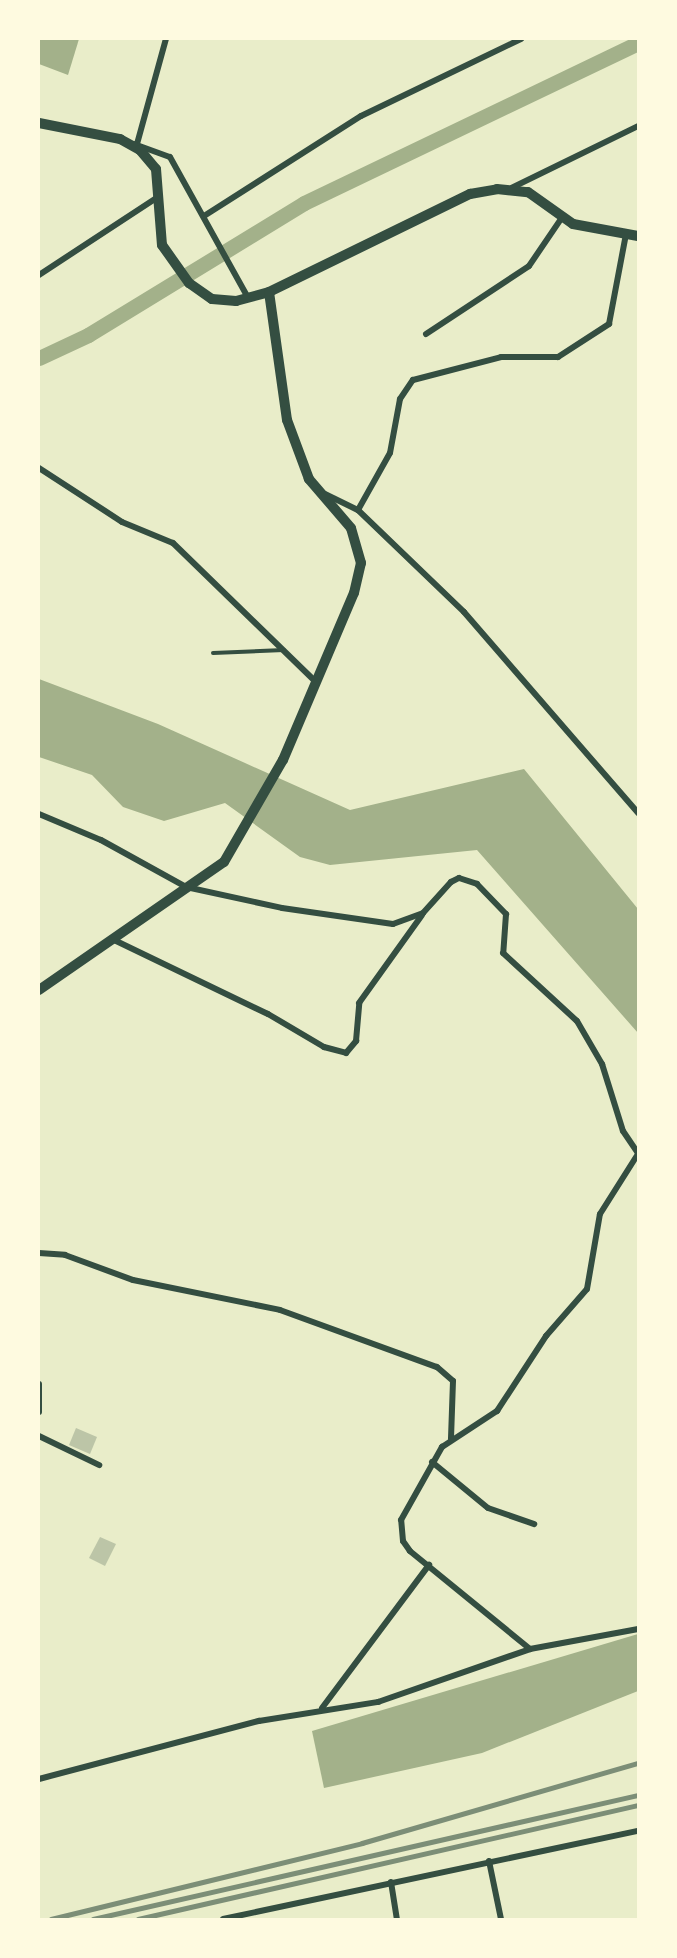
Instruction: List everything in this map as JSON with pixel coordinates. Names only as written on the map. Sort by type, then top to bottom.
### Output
[{"type":"main road","points":[[39,123],[132,144],[156,169],[156,198],[162,245],[189,283],[212,299],[248,298],[269,292],[470,194],[509,190],[528,192],[573,224],[638,236]]},
{"type":"main road","points":[[39,990],[186,887],[210,875],[236,846],[283,760],[316,682],[361,563],[351,528],[309,479],[287,420],[269,292]]},
{"type":"street","points":[[166,39],[132,144],[170,157],[248,298]]},
{"type":"street","points":[[204,216],[361,116],[521,39]]},
{"type":"street","points":[[509,190],[638,126]]},
{"type":"street","points":[[39,275],[156,198]]},
{"type":"street","points":[[426,334],[522,272],[563,216]]},
{"type":"street","points":[[358,510],[390,453],[400,399],[414,380],[501,357],[558,357],[609,324],[626,234]]},
{"type":"street","points":[[39,468],[122,522],[173,543],[316,682]]},
{"type":"street","points":[[319,492],[358,510],[464,612],[638,813]]},
{"type":"street","points":[[39,814],[101,840],[186,887],[393,924],[423,913]]},
{"type":"street","points":[[112,939],[268,1014],[324,1047],[346,1053],[356,1041],[359,1003],[423,913],[459,878],[477,884],[501,907],[507,920],[501,939],[503,953],[577,1021],[602,1064],[623,1131],[638,1154],[600,1214],[587,1289],[546,1336],[497,1411],[451,1439],[432,1462],[400,1530],[410,1551],[530,1649]]},
{"type":"street","points":[[39,1253],[65,1255],[144,1282],[280,1310],[437,1367],[453,1381],[451,1439]]},
{"type":"street","points":[[39,1384],[39,1413]]},
{"type":"street","points":[[39,1436],[99,1465]]},
{"type":"street","points":[[432,1462],[489,1508],[534,1524]]},
{"type":"street","points":[[322,1708],[429,1565]]},
{"type":"street","points":[[39,1779],[322,1708],[404,1696],[530,1649],[638,1629]]},
{"type":"street","points":[[224,1919],[638,1831]]},
{"type":"street","points":[[489,1861],[501,1919]]},
{"type":"street","points":[[390,1882],[397,1919]]},
{"type":"lane","points":[[213,653],[284,650]]},
{"type":"shaded area","points":[[39,39],[79,39],[68,75],[39,64]]},
{"type":"shaded area","points":[[39,679],[158,724],[350,810],[524,769],[638,909],[638,1033],[477,850],[330,865],[300,857],[225,803],[164,821],[123,807],[92,775],[39,757]]},
{"type":"shaded area","points":[[638,1634],[638,1691],[482,1753],[324,1788],[312,1731]]},
{"type":"building","points":[[76,1428],[97,1437],[90,1454],[69,1445]]},
{"type":"building","points":[[100,1537],[116,1544],[105,1566],[89,1558]]},
{"type":"waterway","points":[[39,358],[88,335],[304,203],[638,43]]},
{"type":"railway","points":[[51,1919],[362,1843],[638,1763]]},
{"type":"railway","points":[[93,1919],[638,1795]]},
{"type":"railway","points":[[138,1919],[638,1805]]}]
